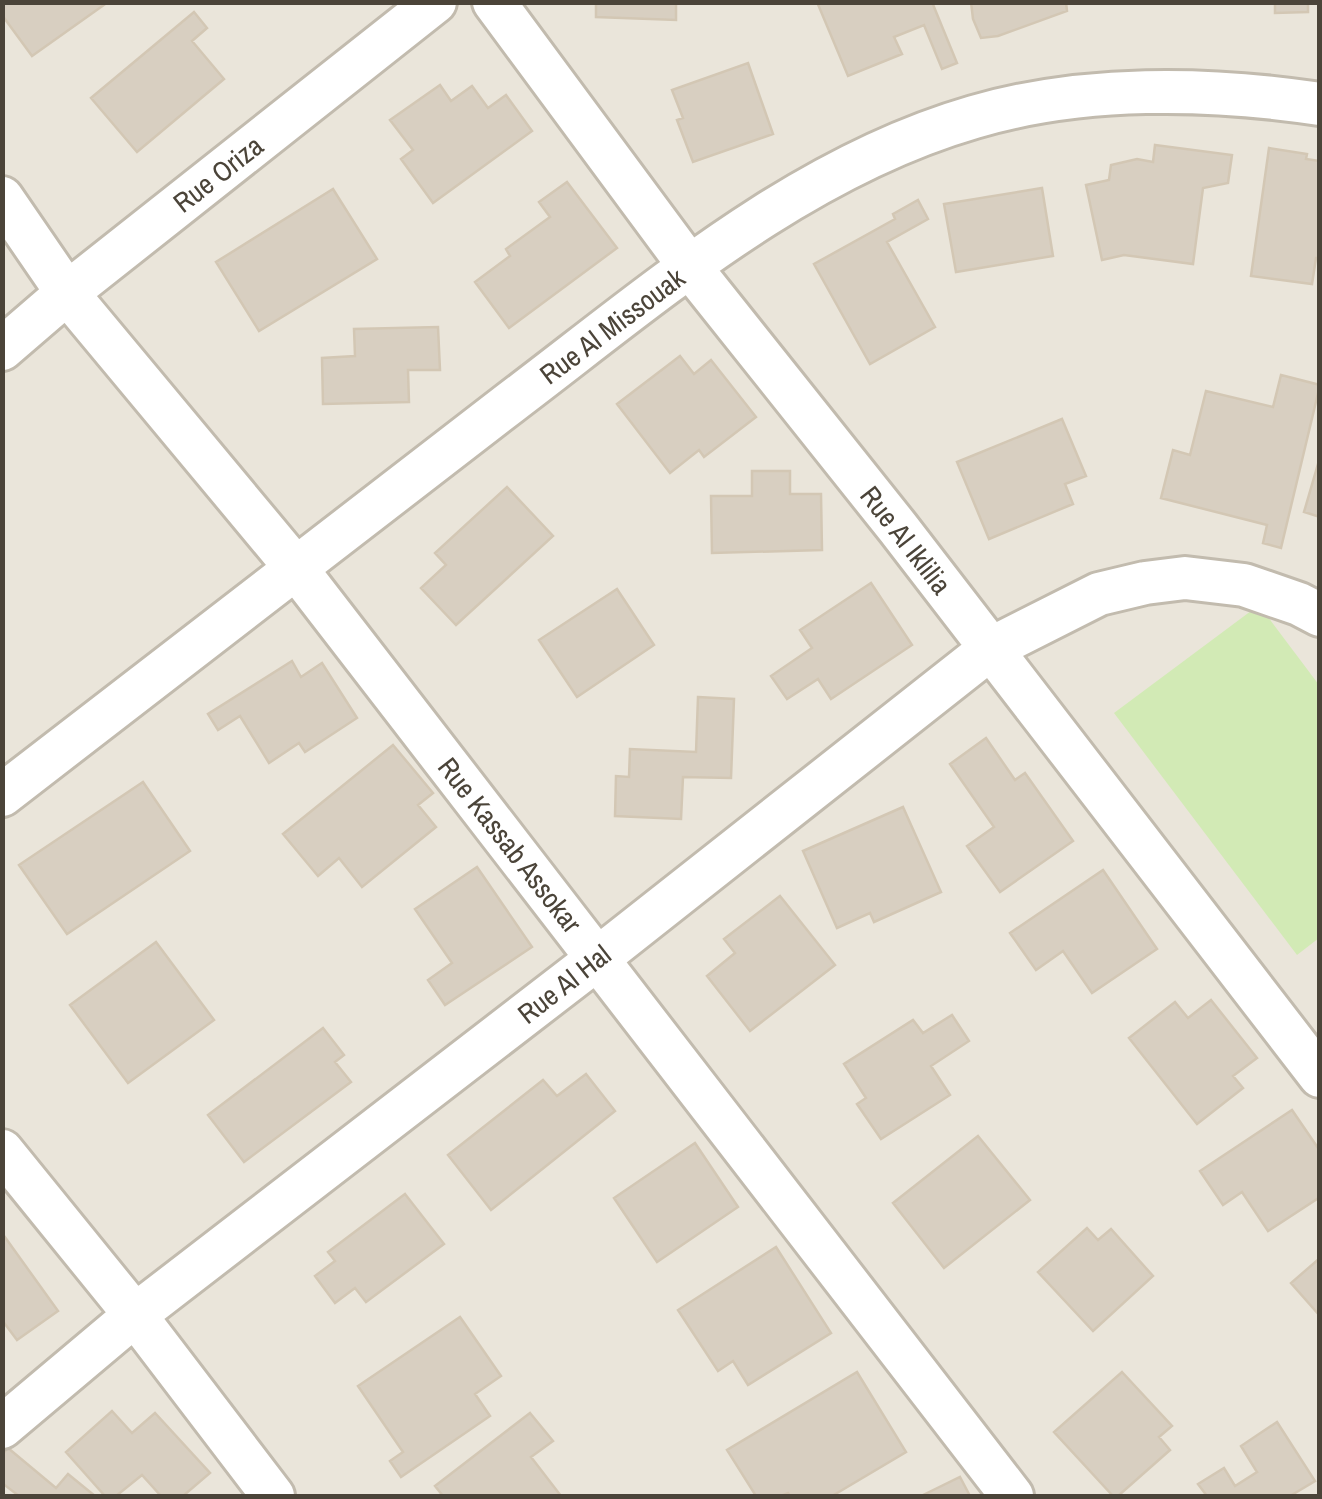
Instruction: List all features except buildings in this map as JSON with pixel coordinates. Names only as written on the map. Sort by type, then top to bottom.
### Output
[{"type":"street","name":"Rue Oriza","points":[[2,349],[435,2]]},
{"type":"street","name":"Rue Al Iklilia","points":[[494,2],[690,267],[1320,1076]]},
{"type":"street","name":"Rue Al Missouak","points":[[2,795],[690,267],[831,174],[975,116],[1053,100],[1136,93],[1268,96],[1320,104]]},
{"type":"street","name":"Rue Kassab Assokar","points":[[2,198],[68,293],[295,568],[1012,1496]]},
{"type":"street","name":"Rue Al Hal","points":[[2,1426],[135,1315],[597,959],[990,649],[1100,594],[1185,578],[1244,585],[1320,615]]},
{"type":"street","points":[[2,1151],[135,1315],[273,1496]]},
{"type":"shaded area","points":[[3,3],[1319,3],[1319,1496],[3,1496]]},
{"type":"green space","points":[[1259,605],[1319,685],[1319,938],[1297,955],[1114,713]]}]
